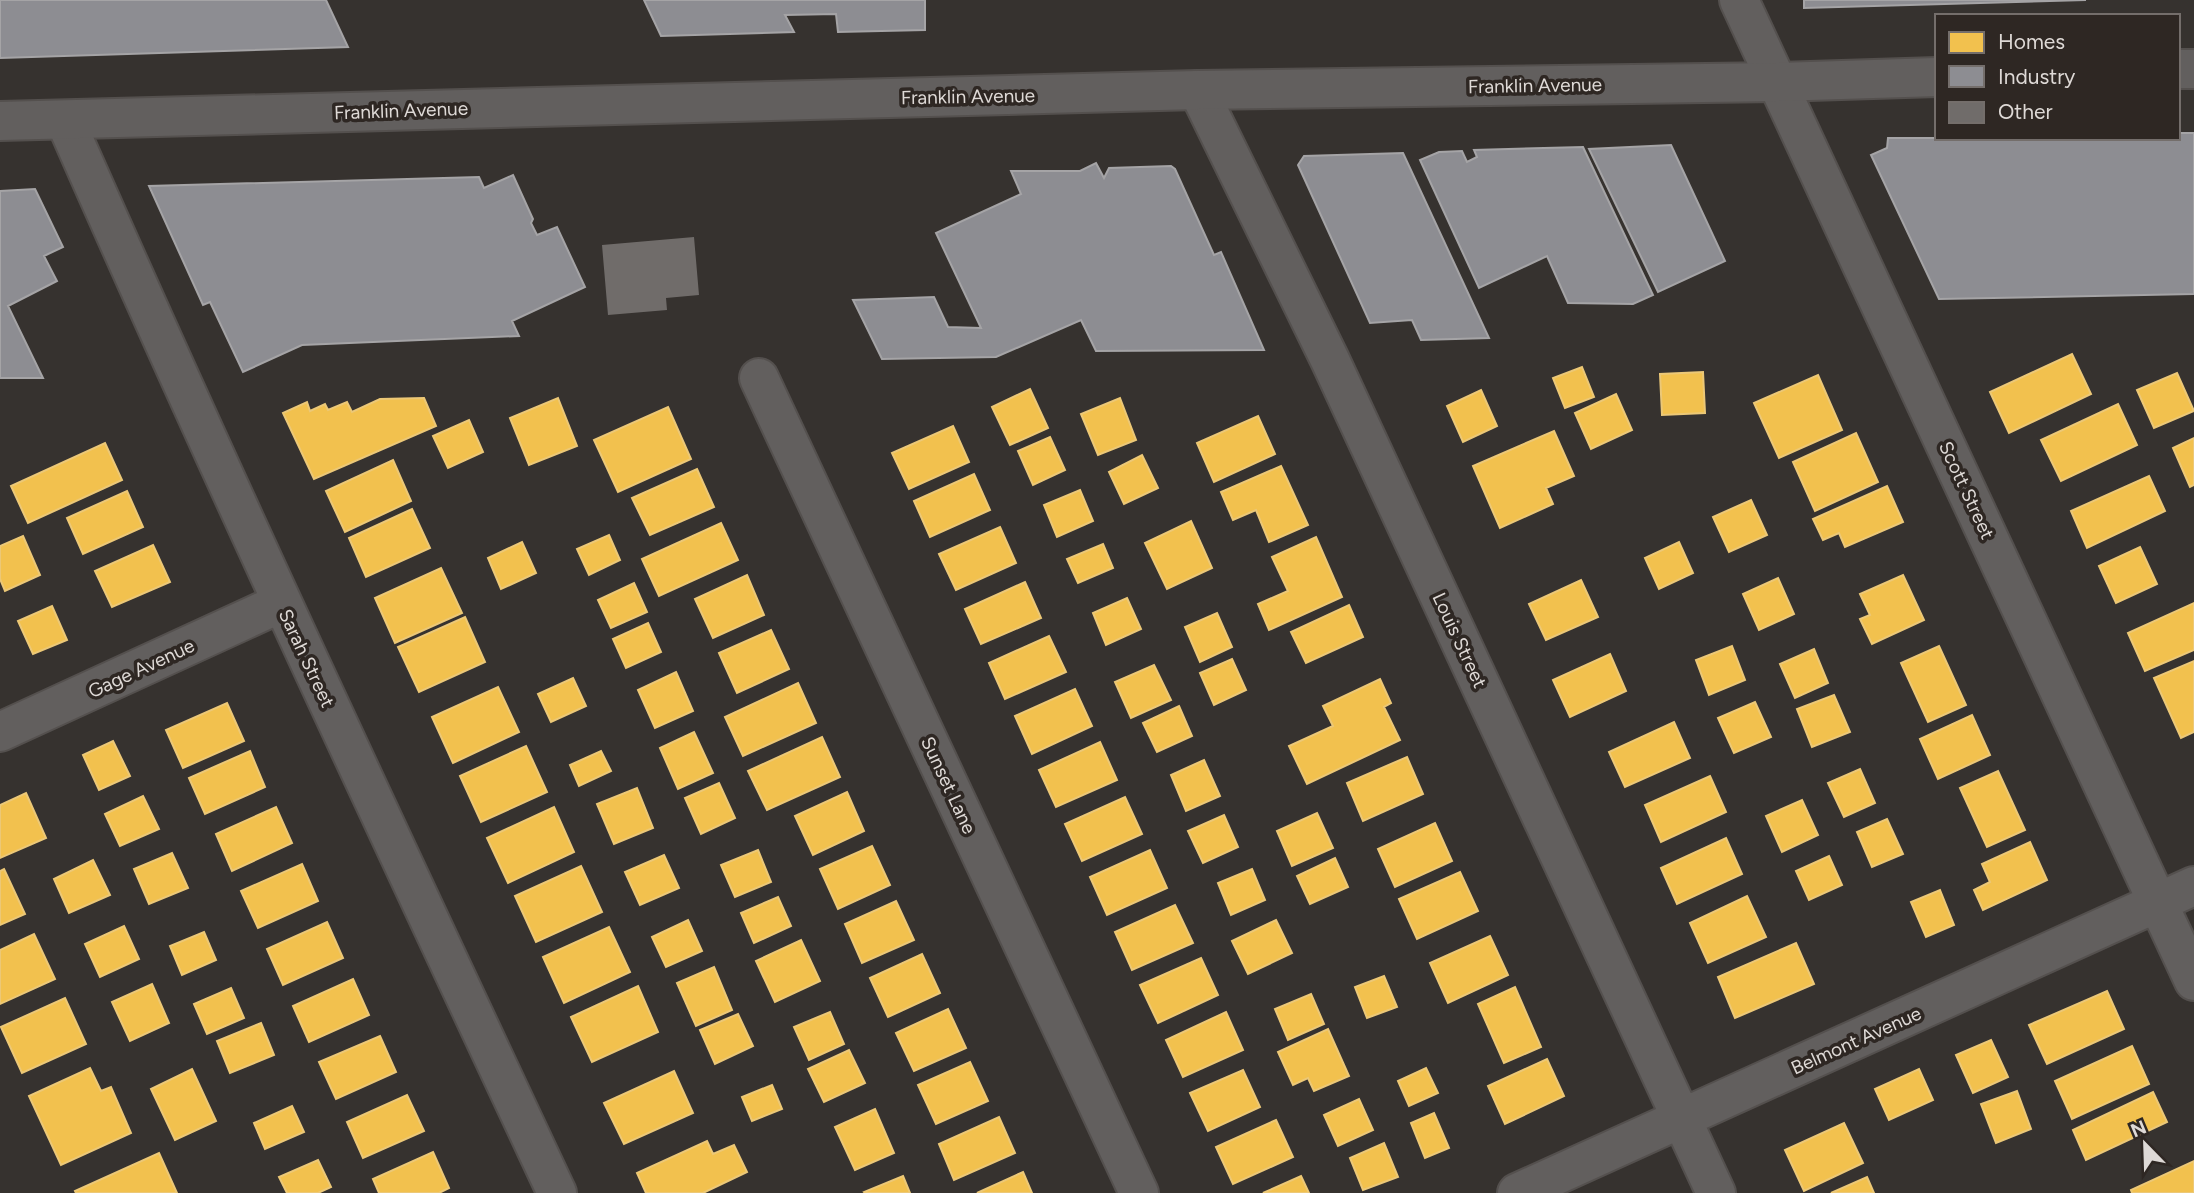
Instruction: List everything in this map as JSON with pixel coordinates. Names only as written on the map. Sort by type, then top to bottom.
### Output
[{"type":"street","name":"Scott Street","points":[[1739,0],[2194,981]]},
{"type":"street","name":"Franklin Avenue","points":[[0,121],[1198,90],[1777,82],[1935,77]]},
{"type":"street","name":"Louis Street","points":[[1198,90],[1330,360],[1716,1193]]},
{"type":"street","name":"Sarah Street","points":[[65,120],[281,603],[558,1193]]},
{"type":"street","name":"Sunset Lane","points":[[759,378],[1139,1193]]},
{"type":"street","name":"Gage Avenue","points":[[0,732],[281,603]]},
{"type":"street","name":"Belmont Avenue","points":[[1517,1193],[2194,886]]},
{"type":"building: Homes","points":[[2072,354],[2091,394],[2009,433],[1990,392]]},
{"type":"building: Homes","points":[[1582,367],[1594,397],[1565,408],[1553,378]]},
{"type":"building: Homes","points":[[1703,372],[1705,413],[1662,415],[1660,374]]},
{"type":"building: Homes","points":[[2177,373],[2194,411],[2154,428],[2137,390]]},
{"type":"building: Homes","points":[[1818,375],[1842,430],[1779,458],[1754,403]]},
{"type":"building: Homes","points":[[1030,389],[1048,428],[1010,445],[992,407]]},
{"type":"building: Homes","points":[[1481,390],[1497,426],[1463,442],[1447,406]]},
{"type":"building: Homes","points":[[1616,394],[1632,430],[1591,449],[1575,413]]},
{"type":"building: Homes","points":[[424,398],[436,426],[314,479],[283,413],[307,402],[310,411],[325,404],[328,410],[347,402],[352,412],[380,399]]},
{"type":"building: Homes","points":[[558,398],[577,446],[529,465],[510,418]]},
{"type":"building: Homes","points":[[1120,398],[1136,440],[1098,455],[1081,414]]},
{"type":"building: Homes","points":[[2118,404],[2137,445],[2061,481],[2041,440]]},
{"type":"building: Homes","points":[[668,407],[691,459],[618,492],[594,440]]},
{"type":"building: Homes","points":[[1258,416],[1275,454],[1214,482],[1197,443]]},
{"type":"building: Homes","points":[[469,420],[483,452],[448,468],[433,436]]},
{"type":"building: Homes","points":[[953,426],[969,462],[909,489],[892,453]]},
{"type":"building: Homes","points":[[1554,431],[1574,476],[1546,488],[1553,504],[1500,528],[1473,466]]},
{"type":"building: Homes","points":[[1856,433],[1878,482],[1815,511],[1793,462]]},
{"type":"building: Homes","points":[[1050,437],[1065,470],[1033,485],[1018,451]]},
{"type":"building: Homes","points":[[2194,438],[2194,485],[2190,487],[2173,448]]},
{"type":"building: Homes","points":[[105,443],[122,480],[28,523],[11,486]]},
{"type":"building: Homes","points":[[1142,455],[1158,488],[1124,504],[1109,472]]},
{"type":"building: Homes","points":[[393,460],[411,501],[345,532],[326,491]]},
{"type":"building: Homes","points":[[1281,466],[1308,525],[1269,542],[1256,510],[1233,520],[1221,492]]},
{"type":"building: Homes","points":[[697,469],[714,507],[650,535],[632,498]]},
{"type":"building: Homes","points":[[974,474],[990,510],[930,537],[914,501]]},
{"type":"building: Homes","points":[[2149,476],[2165,511],[2087,548],[2071,511]]},
{"type":"building: Homes","points":[[1887,486],[1903,522],[1845,547],[1839,533],[1823,540],[1813,519]]},
{"type":"building: Homes","points":[[1080,490],[1093,521],[1057,537],[1044,505]]},
{"type":"building: Homes","points":[[127,491],[143,527],[83,554],[67,518]]},
{"type":"building: Homes","points":[[1751,500],[1767,535],[1729,552],[1713,517]]},
{"type":"building: Homes","points":[[412,509],[430,548],[366,577],[349,538]]},
{"type":"building: Homes","points":[[1191,521],[1212,568],[1167,589],[1145,543]]},
{"type":"building: Homes","points":[[721,523],[738,560],[659,596],[642,559]]},
{"type":"building: Homes","points":[[1000,527],[1016,563],[956,590],[939,554]]},
{"type":"building: Homes","points":[[609,535],[620,560],[589,575],[577,549]]},
{"type":"building: Homes","points":[[23,536],[40,575],[5,591],[0,579],[0,546]]},
{"type":"building: Homes","points":[[1316,537],[1342,597],[1269,630],[1258,604],[1288,591],[1272,557]]},
{"type":"building: Homes","points":[[522,542],[536,573],[501,589],[488,558]]},
{"type":"building: Homes","points":[[1679,542],[1693,573],[1659,589],[1645,558]]},
{"type":"building: Homes","points":[[1103,544],[1113,568],[1078,583],[1067,559]]},
{"type":"building: Homes","points":[[153,545],[170,582],[112,607],[95,571]]},
{"type":"building: Homes","points":[[2140,547],[2157,584],[2116,603],[2099,566]]},
{"type":"building: Homes","points":[[441,568],[462,613],[395,643],[375,598]]},
{"type":"building: Homes","points":[[747,575],[764,615],[713,638],[695,599]]},
{"type":"building: Homes","points":[[1903,575],[1924,620],[1872,644],[1860,619],[1870,615],[1860,594]]},
{"type":"building: Homes","points":[[1778,578],[1794,614],[1759,630],[1743,594]]},
{"type":"building: Homes","points":[[1581,580],[1598,617],[1546,640],[1529,604]]},
{"type":"building: Homes","points":[[1025,582],[1041,618],[981,644],[965,609]]},
{"type":"building: Homes","points":[[634,583],[647,612],[611,628],[598,600]]},
{"type":"building: Homes","points":[[1127,598],[1141,629],[1106,645],[1093,613]]},
{"type":"building: Homes","points":[[2194,603],[2194,650],[2145,671],[2128,633]]},
{"type":"building: Homes","points":[[1349,605],[1363,637],[1306,663],[1291,632]]},
{"type":"building: Homes","points":[[52,606],[67,640],[33,654],[18,621]]},
{"type":"building: Homes","points":[[1217,613],[1232,647],[1200,662],[1185,627]]},
{"type":"building: Homes","points":[[465,617],[485,662],[419,692],[398,647]]},
{"type":"building: Homes","points":[[648,623],[661,652],[626,668],[613,639]]},
{"type":"building: Homes","points":[[771,630],[789,669],[737,693],[719,653]]},
{"type":"building: Homes","points":[[1049,636],[1066,672],[1005,699],[989,663]]},
{"type":"building: Homes","points":[[1732,646],[1745,680],[1709,695],[1696,660]]},
{"type":"building: Homes","points":[[1939,646],[1966,705],[1928,722],[1901,663]]},
{"type":"building: Homes","points":[[1814,649],[1828,683],[1795,698],[1780,664]]},
{"type":"building: Homes","points":[[1610,654],[1626,691],[1570,717],[1553,680]]},
{"type":"building: Homes","points":[[1232,659],[1246,690],[1214,705],[1200,673]]},
{"type":"building: Homes","points":[[2194,661],[2194,732],[2181,738],[2154,678]]},
{"type":"building: Homes","points":[[1154,665],[1171,700],[1131,718],[1115,682]]},
{"type":"building: Homes","points":[[676,672],[693,711],[655,728],[638,690]]},
{"type":"building: Homes","points":[[573,678],[586,706],[551,722],[538,694]]},
{"type":"building: Homes","points":[[1380,679],[1391,703],[1384,707],[1400,740],[1307,784],[1289,746],[1333,726],[1323,706]]},
{"type":"building: Homes","points":[[798,683],[816,723],[743,756],[725,717]]},
{"type":"building: Homes","points":[[498,687],[519,732],[453,763],[432,717]]},
{"type":"building: Homes","points":[[1075,689],[1092,726],[1032,754],[1015,716]]},
{"type":"building: Homes","points":[[1834,695],[1850,732],[1812,747],[1797,709]]},
{"type":"building: Homes","points":[[1755,702],[1771,737],[1734,753],[1718,718]]},
{"type":"building: Homes","points":[[227,703],[244,741],[183,768],[166,730]]},
{"type":"building: Homes","points":[[1179,706],[1192,736],[1157,752],[1143,723]]},
{"type":"building: Homes","points":[[1972,715],[1990,755],[1938,779],[1920,739]]},
{"type":"building: Homes","points":[[1674,722],[1690,758],[1625,787],[1609,752]]},
{"type":"building: Homes","points":[[694,732],[713,773],[678,789],[660,748]]},
{"type":"building: Homes","points":[[822,737],[840,777],[767,810],[748,771]]},
{"type":"building: Homes","points":[[113,741],[130,776],[99,790],[83,755]]},
{"type":"building: Homes","points":[[1100,742],[1117,780],[1056,807],[1039,770]]},
{"type":"building: Homes","points":[[526,746],[547,792],[481,822],[460,776]]},
{"type":"building: Homes","points":[[250,751],[265,787],[205,814],[189,778]]},
{"type":"building: Homes","points":[[601,751],[611,771],[579,786],[570,765]]},
{"type":"building: Homes","points":[[1407,757],[1423,794],[1363,821],[1347,783]]},
{"type":"building: Homes","points":[[1204,760],[1220,796],[1186,811],[1171,775]]},
{"type":"building: Homes","points":[[1860,769],[1875,803],[1844,817],[1828,783]]},
{"type":"building: Homes","points":[[1998,771],[2025,830],[1987,847],[1960,788]]},
{"type":"building: Homes","points":[[1710,776],[1726,812],[1661,842],[1645,805]]},
{"type":"building: Homes","points":[[719,783],[735,818],[701,834],[685,798]]},
{"type":"building: Homes","points":[[637,788],[653,828],[614,844],[597,804]]},
{"type":"building: Homes","points":[[847,792],[864,831],[813,855],[795,816]]},
{"type":"building: Homes","points":[[26,793],[46,838],[0,858],[0,805]]},
{"type":"building: Homes","points":[[143,796],[159,829],[120,846],[105,814]]},
{"type":"building: Homes","points":[[1125,797],[1142,834],[1082,861],[1065,824]]},
{"type":"building: Homes","points":[[1802,800],[1818,835],[1782,852],[1766,816]]},
{"type":"building: Homes","points":[[276,807],[292,843],[232,871],[216,834]]},
{"type":"building: Homes","points":[[554,807],[574,852],[508,883],[487,838]]},
{"type":"building: Homes","points":[[1317,813],[1333,848],[1292,866],[1277,831]]},
{"type":"building: Homes","points":[[1224,815],[1238,847],[1203,863],[1188,831]]},
{"type":"building: Homes","points":[[1887,819],[1903,854],[1872,867],[1857,832]]},
{"type":"building: Homes","points":[[1435,823],[1452,861],[1395,887],[1378,849]]},
{"type":"building: Homes","points":[[1726,838],[1742,874],[1677,904],[1661,868]]},
{"type":"building: Homes","points":[[2030,842],[2047,880],[1983,910],[1974,890],[1990,882],[1982,864]]},
{"type":"building: Homes","points":[[872,846],[890,885],[838,909],[820,869]]},
{"type":"building: Homes","points":[[758,850],[771,882],[735,897],[721,865]]},
{"type":"building: Homes","points":[[1150,850],[1167,888],[1107,915],[1090,877]]},
{"type":"building: Homes","points":[[172,853],[188,888],[149,904],[134,869]]},
{"type":"building: Homes","points":[[664,855],[679,888],[640,905],[625,872]]},
{"type":"building: Homes","points":[[1829,856],[1842,885],[1809,900],[1796,871]]},
{"type":"building: Homes","points":[[1335,858],[1348,887],[1310,904],[1297,876]]},
{"type":"building: Homes","points":[[93,860],[110,895],[69,913],[54,879]]},
{"type":"building: Homes","points":[[302,864],[318,901],[258,928],[241,891]]},
{"type":"building: Homes","points":[[581,866],[602,912],[536,942],[515,896]]},
{"type":"building: Homes","points":[[4,869],[25,914],[0,925],[0,871]]},
{"type":"building: Homes","points":[[1252,869],[1265,900],[1231,915],[1218,883]]},
{"type":"building: Homes","points":[[1460,872],[1478,911],[1417,939],[1399,899]]},
{"type":"building: Homes","points":[[1940,890],[1954,925],[1926,937],[1911,902]]},
{"type":"building: Homes","points":[[1747,896],[1766,937],[1708,963],[1690,923]]},
{"type":"building: Homes","points":[[778,897],[791,926],[754,943],[741,913]]},
{"type":"building: Homes","points":[[896,901],[914,940],[862,963],[845,924]]},
{"type":"building: Homes","points":[[1175,905],[1193,943],[1132,970],[1115,932]]},
{"type":"building: Homes","points":[[688,920],[702,951],[666,967],[652,937]]},
{"type":"building: Homes","points":[[1276,920],[1292,953],[1248,974],[1232,941]]},
{"type":"building: Homes","points":[[327,922],[343,958],[283,985],[267,949]]},
{"type":"building: Homes","points":[[124,926],[139,959],[100,977],[85,944]]},
{"type":"building: Homes","points":[[609,927],[630,972],[564,1003],[543,957]]},
{"type":"building: Homes","points":[[204,932],[216,960],[182,975],[170,946]]},
{"type":"building: Homes","points":[[34,934],[55,979],[0,1004],[0,950]]},
{"type":"building: Homes","points":[[1490,936],[1508,975],[1448,1003],[1430,963]]},
{"type":"building: Homes","points":[[801,940],[820,981],[775,1002],[756,961]]},
{"type":"building: Homes","points":[[1796,943],[1814,984],[1735,1018],[1718,977]]},
{"type":"building: Homes","points":[[922,954],[940,993],[888,1017],[870,978]]},
{"type":"building: Homes","points":[[1201,958],[1218,995],[1158,1023],[1140,985]]},
{"type":"building: Homes","points":[[714,967],[732,1010],[696,1026],[677,983]]},
{"type":"building: Homes","points":[[1384,976],[1397,1007],[1367,1018],[1355,987]]},
{"type":"building: Homes","points":[[353,979],[369,1015],[309,1042],[293,1006]]},
{"type":"building: Homes","points":[[152,984],[169,1023],[130,1041],[112,1002]]},
{"type":"building: Homes","points":[[638,986],[658,1032],[592,1062],[571,1017]]},
{"type":"building: Homes","points":[[1515,987],[1541,1047],[1504,1063],[1478,1004]]},
{"type":"building: Homes","points":[[231,988],[244,1018],[207,1034],[194,1004]]},
{"type":"building: Homes","points":[[2107,991],[2124,1029],[2047,1064],[2029,1025]]},
{"type":"building: Homes","points":[[1311,994],[1324,1024],[1288,1040],[1275,1009]]},
{"type":"building: Homes","points":[[65,998],[86,1044],[22,1073],[1,1027]]},
{"type":"building: Homes","points":[[948,1009],[966,1048],[914,1071],[896,1033]]},
{"type":"building: Homes","points":[[830,1012],[844,1044],[809,1060],[794,1027]]},
{"type":"building: Homes","points":[[1226,1012],[1243,1050],[1183,1077],[1166,1040]]},
{"type":"building: Homes","points":[[738,1014],[753,1046],[715,1064],[700,1030]]},
{"type":"building: Homes","points":[[261,1023],[274,1055],[230,1073],[217,1041]]},
{"type":"building: Homes","points":[[1328,1029],[1349,1076],[1314,1091],[1308,1078],[1293,1085],[1278,1052]]},
{"type":"building: Homes","points":[[380,1036],[396,1072],[336,1099],[319,1062]]},
{"type":"building: Homes","points":[[1991,1040],[2008,1077],[1973,1093],[1956,1055]]},
{"type":"building: Homes","points":[[2132,1046],[2149,1084],[2072,1119],[2055,1081]]},
{"type":"building: Homes","points":[[849,1050],[865,1083],[824,1102],[808,1069]]},
{"type":"building: Homes","points":[[1547,1059],[1564,1096],[1505,1124],[1488,1086]]},
{"type":"building: Homes","points":[[970,1062],[988,1101],[936,1124],[918,1085]]},
{"type":"building: Homes","points":[[90,1068],[101,1091],[111,1087],[131,1133],[61,1165],[29,1096]]},
{"type":"building: Homes","points":[[1426,1068],[1438,1093],[1409,1106],[1398,1081]]},
{"type":"building: Homes","points":[[192,1069],[216,1121],[175,1140],[151,1089]]},
{"type":"building: Homes","points":[[1919,1069],[1933,1100],[1889,1120],[1875,1089]]},
{"type":"building: Homes","points":[[1243,1070],[1260,1107],[1208,1131],[1190,1093]]},
{"type":"building: Homes","points":[[674,1071],[693,1113],[624,1144],[604,1103]]},
{"type":"building: Homes","points":[[772,1085],[782,1109],[752,1121],[742,1097]]},
{"type":"building: Homes","points":[[2017,1091],[2031,1129],[1996,1143],[1981,1104]]},
{"type":"building: Homes","points":[[2153,1092],[2167,1122],[2086,1160],[2073,1130]]},
{"type":"building: Homes","points":[[407,1095],[424,1131],[363,1158],[347,1122]]},
{"type":"building: Homes","points":[[1359,1099],[1373,1130],[1338,1146],[1324,1115]]},
{"type":"building: Homes","points":[[292,1106],[304,1132],[265,1149],[254,1123]]},
{"type":"building: Homes","points":[[875,1109],[894,1153],[855,1170],[835,1127]]},
{"type":"building: Homes","points":[[1434,1113],[1449,1148],[1425,1158],[1411,1123]]},
{"type":"building: Homes","points":[[999,1117],[1015,1153],[954,1180],[939,1144]]},
{"type":"building: Homes","points":[[1276,1120],[1293,1157],[1233,1184],[1216,1147]]},
{"type":"building: Homes","points":[[1844,1123],[1863,1163],[1804,1191],[1785,1150]]},
{"type":"building: Homes","points":[[707,1141],[713,1154],[734,1145],[747,1172],[703,1193],[646,1193],[637,1173]]},
{"type":"building: Homes","points":[[1384,1143],[1398,1177],[1363,1190],[1350,1158]]},
{"type":"building: Homes","points":[[433,1152],[449,1188],[439,1193],[379,1193],[373,1179]]},
{"type":"building: Homes","points":[[159,1153],[177,1193],[75,1191]]},
{"type":"building: Homes","points":[[318,1160],[331,1187],[318,1193],[287,1193],[279,1177]]},
{"type":"building: Homes","points":[[2194,1161],[2194,1193],[2132,1193],[2131,1190]]},
{"type":"building: Homes","points":[[1023,1172],[1032,1193],[977,1193]]},
{"type":"building: Homes","points":[[903,1176],[910,1193],[864,1192]]},
{"type":"building: Homes","points":[[1301,1176],[1309,1193],[1263,1193]]},
{"type":"building: Homes","points":[[1867,1177],[1874,1193],[1831,1193]]},
{"type":"building: Industry","points":[[0,0],[326,0],[348,47],[0,58]]},
{"type":"building: Industry","points":[[644,0],[925,0],[925,30],[838,32],[836,14],[785,15],[794,32],[661,36]]},
{"type":"building: Industry","points":[[1804,0],[2086,0],[1804,8]]},
{"type":"building: Industry","points":[[2180,133],[2194,133],[2194,294],[1939,299],[1871,155],[1887,148],[1888,138],[2180,140]]},
{"type":"building: Industry","points":[[1671,145],[1725,261],[1658,292],[1589,149]]},
{"type":"building: Industry","points":[[1583,147],[1653,295],[1633,304],[1568,303],[1547,256],[1479,288],[1420,160],[1439,152],[1462,151],[1467,162],[1477,157],[1474,150]]},
{"type":"building: Industry","points":[[1403,153],[1489,338],[1421,340],[1412,320],[1370,323],[1298,165],[1304,156]]},
{"type":"building: Industry","points":[[1096,163],[1104,178],[1109,168],[1171,166],[1175,169],[1214,255],[1221,252],[1264,350],[1096,351],[1081,320],[996,357],[882,359],[853,300],[934,297],[948,327],[981,328],[936,233],[1021,194],[1011,171],[1080,171]]},
{"type":"building: Industry","points":[[513,175],[533,219],[531,223],[537,235],[557,227],[585,287],[512,321],[519,336],[302,345],[243,372],[210,302],[203,305],[149,186],[479,177],[484,188]]},
{"type":"building: Industry","points":[[35,189],[63,247],[44,256],[57,281],[8,306],[43,378],[0,378],[0,191]]},
{"type":"building: Other","points":[[694,237],[699,295],[666,298],[667,310],[608,315],[602,245]]}]
